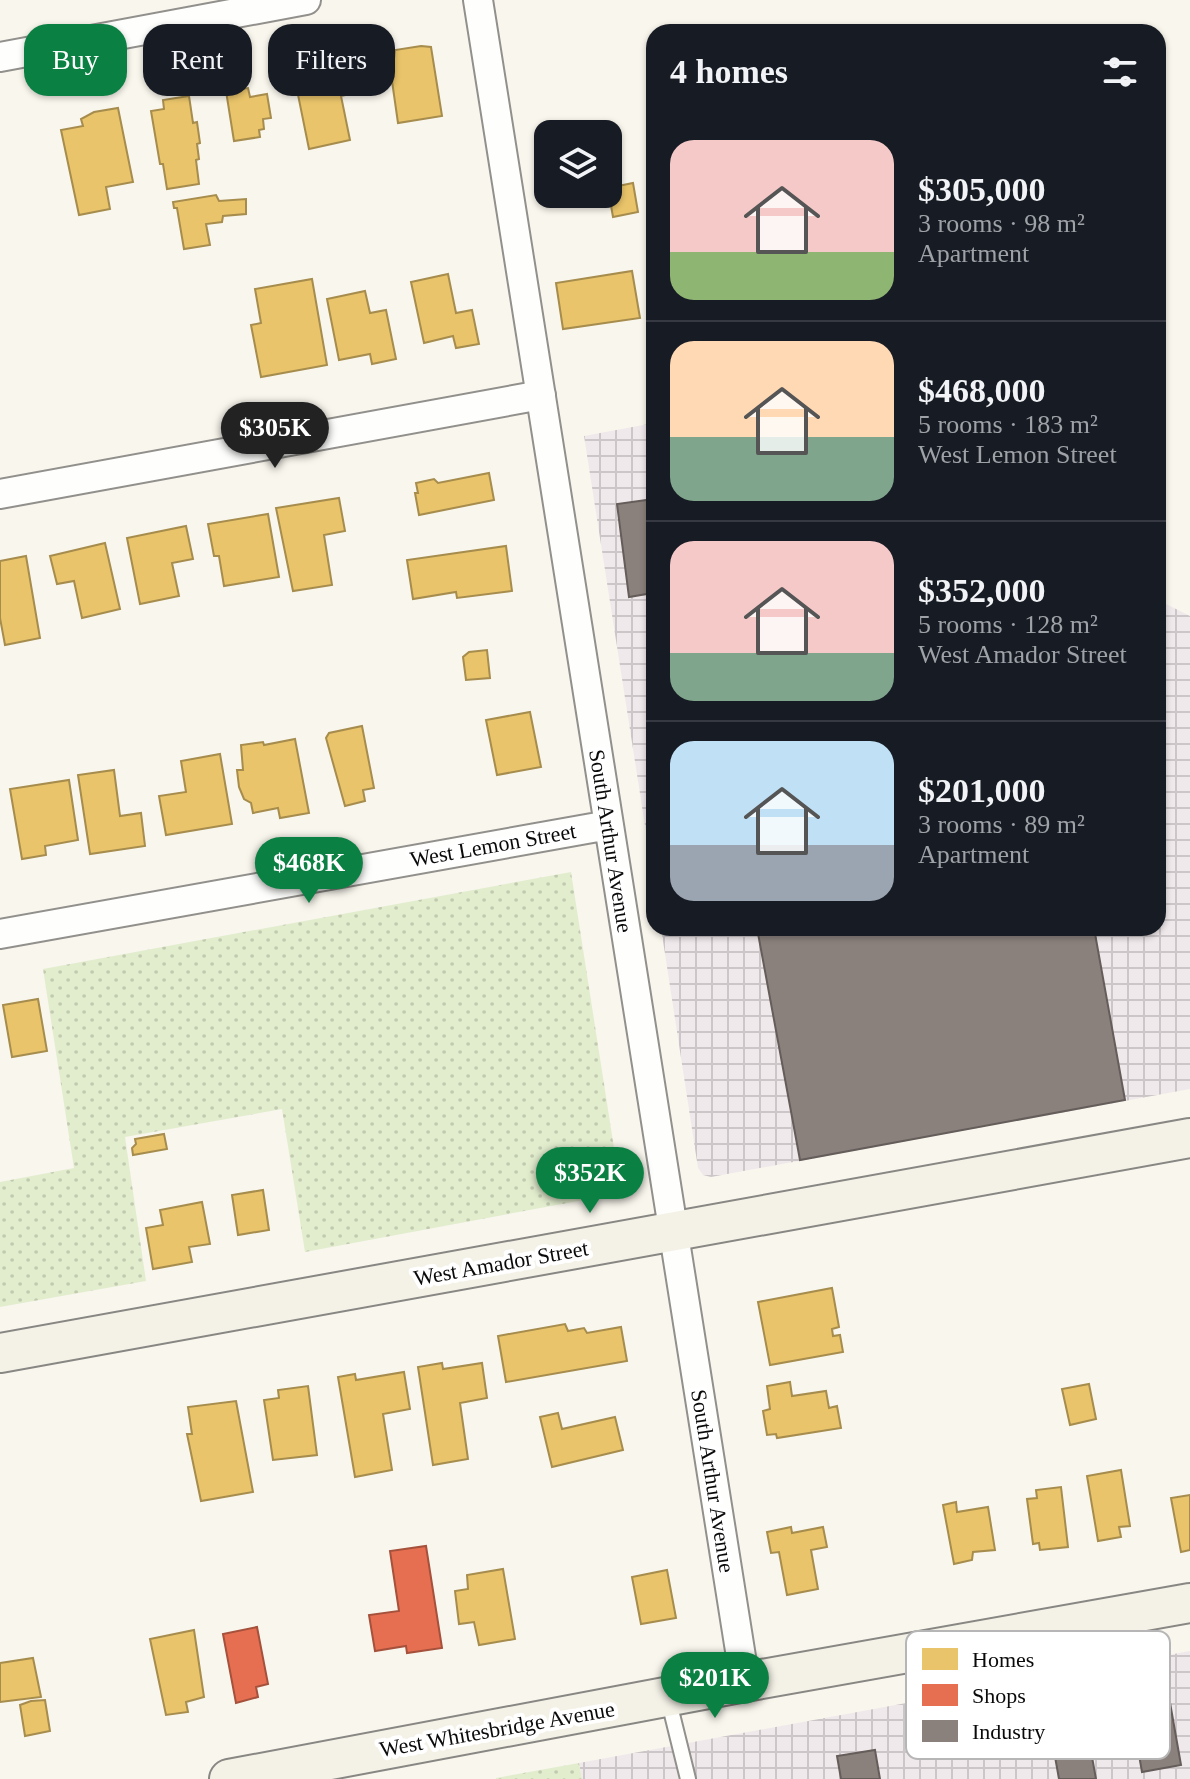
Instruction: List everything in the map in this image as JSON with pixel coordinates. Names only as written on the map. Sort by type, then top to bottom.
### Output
[{"type":"main road","name":"West Amador Street","points":[[0,1353],[1190,1138]]},
{"type":"main road","name":"West Whitesbridge Avenue","points":[[1032,1631],[1190,1603]]},
{"type":"main road","name":"West Whitesbridge Avenue","points":[[229,1779],[330,1770],[745,1682],[906,1653]]},
{"type":"street","points":[[0,57],[306,0]]},
{"type":"street","name":"South Arthur Avenue","points":[[478,0],[745,1682]]},
{"type":"street","points":[[0,494],[541,395]]},
{"type":"street","name":"West Lemon Street","points":[[0,934],[609,825]]},
{"type":"lane","points":[[668,1698],[688,1779]]},
{"type":"shaded area","points":[[646,424],[646,832],[584,436]]},
{"type":"shaded area","points":[[1166,604],[1190,616],[1190,1089],[711,1177],[703,1175],[698,1168],[662,936],[1166,936]]},
{"type":"shaded area","points":[[1190,1651],[1190,1779],[582,1779],[579,1763],[906,1703],[906,1759],[1170,1759],[1170,1655]]},
{"type":"green space","points":[[571,872],[621,1193],[305,1252],[282,1109],[125,1137],[146,1281],[0,1307],[0,1182],[74,1168],[43,969]]},
{"type":"green space","points":[[579,1763],[582,1779],[496,1779],[496,1778]]},
{"type":"building: Homes","points":[[431,47],[442,116],[398,123],[394,96],[395,50]]},
{"type":"building: Homes","points":[[267,94],[271,118],[263,119],[264,129],[259,130],[260,137],[234,141],[227,96]]},
{"type":"building: Homes","points":[[189,96],[200,143],[197,144],[199,159],[196,160],[199,184],[167,189],[151,111],[164,109],[163,100]]},
{"type":"building: Homes","points":[[298,96],[341,96],[350,140],[309,149]]},
{"type":"building: Homes","points":[[118,108],[133,182],[106,187],[110,209],[79,215],[61,130],[83,126],[81,119],[94,112]]},
{"type":"building: Homes","points":[[633,183],[638,212],[613,217],[611,208],[622,208],[622,185]]},
{"type":"building: Homes","points":[[216,195],[219,201],[246,199],[246,214],[223,216],[222,222],[206,224],[210,245],[184,249],[177,208],[174,208],[173,202]]},
{"type":"building: Homes","points":[[632,271],[640,318],[563,329],[556,283]]},
{"type":"building: Homes","points":[[448,274],[456,313],[472,310],[479,344],[456,348],[453,336],[424,343],[411,282]]},
{"type":"building: Homes","points":[[312,279],[327,365],[261,377],[251,325],[261,323],[255,289]]},
{"type":"building: Homes","points":[[365,291],[370,313],[386,310],[396,359],[372,364],[370,354],[339,360],[327,299]]},
{"type":"building: Homes","points":[[489,473],[494,500],[419,515],[416,483],[434,479],[438,483]]},
{"type":"building: Homes","points":[[339,498],[345,531],[324,535],[332,585],[293,591],[276,508]]},
{"type":"building: Homes","points":[[268,514],[279,577],[224,586],[219,556],[214,556],[208,524]]},
{"type":"building: Homes","points":[[186,526],[193,559],[172,563],[179,596],[140,604],[127,538]]},
{"type":"building: Homes","points":[[105,543],[120,609],[82,618],[74,581],[57,584],[50,556]]},
{"type":"building: Homes","points":[[506,546],[512,591],[457,598],[456,592],[413,599],[407,560]]},
{"type":"building: Homes","points":[[26,556],[40,638],[5,645],[0,618],[0,561]]},
{"type":"building: Homes","points":[[487,650],[490,678],[466,680],[463,657],[469,652]]},
{"type":"building: Homes","points":[[530,712],[541,767],[497,775],[486,720]]},
{"type":"building: Homes","points":[[362,726],[374,788],[363,790],[365,801],[345,806],[326,738],[329,733]]},
{"type":"building: Homes","points":[[295,739],[309,813],[280,818],[278,808],[253,813],[251,803],[244,799],[239,787],[237,770],[243,770],[241,745],[263,742],[264,745]]},
{"type":"building: Homes","points":[[220,754],[232,824],[166,835],[159,796],[186,792],[181,761]]},
{"type":"building: Homes","points":[[114,770],[120,816],[141,813],[145,846],[90,854],[78,775]]},
{"type":"building: Homes","points":[[69,780],[78,840],[45,846],[46,855],[22,859],[10,789]]},
{"type":"building: Homes","points":[[38,999],[47,1051],[12,1057],[3,1005]]},
{"type":"building: Homes","points":[[164,1134],[167,1149],[133,1155],[135,1139]]},
{"type":"building: Homes","points":[[263,1190],[269,1230],[238,1235],[232,1195]]},
{"type":"building: Homes","points":[[202,1202],[210,1244],[189,1247],[192,1262],[153,1269],[146,1228],[163,1225],[160,1210]]},
{"type":"building: Homes","points":[[832,1288],[839,1327],[832,1329],[833,1336],[840,1335],[843,1352],[770,1365],[758,1302]]},
{"type":"building: Homes","points":[[565,1324],[568,1331],[584,1328],[587,1333],[621,1327],[627,1361],[506,1382],[498,1336]]},
{"type":"building: Homes","points":[[442,1363],[443,1369],[482,1363],[487,1398],[460,1403],[468,1459],[433,1465],[418,1367]]},
{"type":"building: Homes","points":[[404,1372],[410,1409],[383,1414],[392,1470],[355,1477],[338,1377],[355,1374],[356,1380]]},
{"type":"building: Homes","points":[[790,1382],[792,1396],[826,1391],[829,1408],[837,1406],[841,1428],[777,1438],[776,1434],[767,1435],[763,1411],[770,1409],[767,1386]]},
{"type":"building: Homes","points":[[1089,1384],[1096,1419],[1070,1425],[1062,1389]]},
{"type":"building: Homes","points":[[308,1386],[317,1455],[273,1460],[264,1400],[279,1398],[278,1390]]},
{"type":"building: Homes","points":[[236,1401],[253,1492],[201,1501],[187,1434],[192,1434],[188,1407]]},
{"type":"building: Homes","points":[[558,1413],[562,1429],[615,1417],[623,1450],[552,1467],[540,1417]]},
{"type":"building: Homes","points":[[1121,1470],[1130,1526],[1119,1527],[1121,1537],[1098,1541],[1087,1476]]},
{"type":"building: Homes","points":[[1061,1487],[1068,1547],[1040,1550],[1039,1543],[1033,1544],[1027,1499],[1037,1498],[1036,1490]]},
{"type":"building: Homes","points":[[1190,1495],[1190,1550],[1181,1552],[1171,1498]]},
{"type":"building: Homes","points":[[956,1502],[957,1512],[988,1507],[995,1550],[973,1552],[972,1560],[954,1564],[943,1505]]},
{"type":"building: Homes","points":[[791,1527],[792,1533],[823,1527],[827,1547],[811,1550],[818,1589],[787,1595],[779,1552],[771,1553],[767,1532]]},
{"type":"building: Homes","points":[[503,1569],[515,1639],[479,1645],[474,1622],[459,1624],[455,1591],[468,1589],[467,1575]]},
{"type":"building: Homes","points":[[667,1570],[676,1618],[641,1624],[632,1577]]},
{"type":"building: Homes","points":[[194,1630],[204,1697],[186,1702],[188,1712],[166,1715],[150,1639]]},
{"type":"building: Homes","points":[[33,1658],[41,1697],[0,1702],[0,1663]]},
{"type":"building: Homes","points":[[45,1700],[50,1731],[25,1736],[20,1705]]},
{"type":"building: Shops","points":[[426,1546],[442,1648],[407,1653],[406,1646],[375,1651],[369,1615],[399,1611],[390,1551]]},
{"type":"building: Shops","points":[[257,1627],[268,1684],[256,1687],[258,1697],[236,1703],[223,1634]]},
{"type":"building: Industry","points":[[646,500],[646,594],[629,597],[617,504]]},
{"type":"building: Industry","points":[[758,936],[1095,936],[1125,1100],[800,1160]]},
{"type":"building: Industry","points":[[1170,1703],[1181,1765],[1142,1772],[1140,1759],[1170,1759]]},
{"type":"building: Industry","points":[[875,1750],[880,1779],[841,1779],[837,1756]]},
{"type":"building: Industry","points":[[1055,1759],[1092,1759],[1096,1779],[1059,1779]]}]
